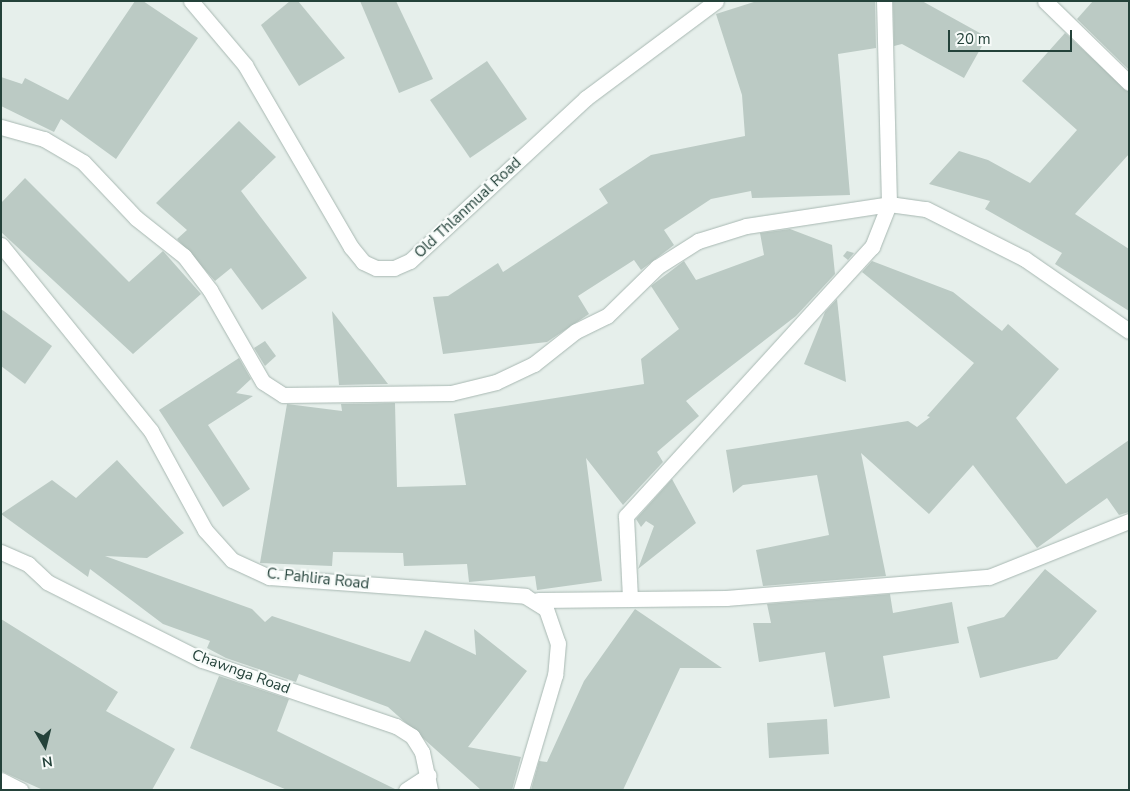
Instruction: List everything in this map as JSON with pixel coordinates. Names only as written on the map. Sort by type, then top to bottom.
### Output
[{"type":"street","name":"Old Thlanmual Road","points":[[191,1],[245,65],[351,247],[363,262],[376,268],[394,268],[410,261],[586,98],[716,1]]},
{"type":"street","points":[[630,598],[626,516],[757,370],[842,283],[872,247],[889,204],[884,1]]},
{"type":"street","points":[[1045,1],[1129,83]]},
{"type":"street","points":[[1,127],[44,139],[83,162],[136,218],[193,267],[263,382],[289,396],[451,393],[496,382],[534,364],[576,331],[608,316],[657,267],[698,242],[746,226],[889,204],[926,209],[1025,259],[1129,331]]},
{"type":"street","name":"C. Pahlira Road","points":[[1,245],[151,431],[205,530],[232,560],[269,577],[538,600],[726,598],[989,577],[1129,522]]},
{"type":"street","name":"Chawnga Road","points":[[1,552],[28,564],[48,582],[202,660],[396,726],[412,736],[429,782]]},
{"type":"street","points":[[521,790],[555,675],[553,622],[538,600]]},
{"type":"street","points":[[1,780],[21,790]]},
{"type":"street","points":[[406,790],[429,782]]},
{"type":"building","points":[[135,1],[143,1],[198,38],[116,159],[61,119],[54,132],[1,106],[1,77],[22,84],[25,78],[68,100]]},
{"type":"building","points":[[290,1],[298,1],[345,58],[299,86],[261,25]]},
{"type":"building","points":[[360,1],[396,1],[433,79],[399,93]]},
{"type":"building","points":[[757,1],[875,1],[876,48],[838,54],[850,195],[752,198],[751,191],[711,199],[664,230],[674,245],[641,270],[634,260],[578,296],[589,314],[547,342],[443,354],[433,297],[448,296],[498,263],[503,272],[608,203],[599,189],[651,155],[745,136],[742,95],[716,14]]},
{"type":"building","points":[[893,1],[922,1],[987,37],[964,78],[902,44],[894,46]]},
{"type":"building","points":[[1093,1],[1129,1],[1129,70],[1077,19]]},
{"type":"building","points":[[1065,33],[1129,92],[1129,154],[1075,214],[1129,249],[1129,311],[1055,264],[1062,253],[985,209],[990,201],[929,184],[959,151],[988,160],[1030,183],[1077,130],[1022,81]]},
{"type":"building","points":[[487,61],[527,119],[470,158],[430,100]]},
{"type":"building","points":[[239,121],[276,157],[241,191],[307,278],[262,310],[231,268],[215,281],[177,239],[187,230],[156,203]]},
{"type":"building","points":[[25,178],[129,282],[163,251],[201,294],[133,354],[1,232],[1,203]]},
{"type":"building","points":[[790,229],[832,245],[835,274],[796,316],[686,401],[699,416],[657,452],[663,462],[623,505],[586,458],[602,581],[537,590],[535,576],[469,582],[467,564],[404,566],[403,553],[333,552],[332,566],[260,563],[287,404],[342,411],[341,404],[395,403],[397,487],[466,485],[454,414],[644,384],[641,359],[679,329],[651,286],[684,261],[696,280],[764,255],[760,233]]},
{"type":"building","points":[[847,251],[854,253],[848,260],[843,256]]},
{"type":"building","points":[[872,261],[953,292],[1002,331],[1008,324],[1059,369],[1016,418],[1066,484],[1129,440],[1129,512],[1119,515],[1107,498],[1037,548],[973,465],[929,514],[861,453],[886,576],[763,586],[756,550],[829,535],[817,475],[743,485],[733,493],[726,450],[908,421],[917,427],[930,417],[927,416],[974,363],[862,272]]},
{"type":"building","points":[[837,299],[846,382],[804,364],[825,312]]},
{"type":"building","points":[[1,309],[52,346],[25,384],[1,366]]},
{"type":"building","points":[[332,311],[388,384],[339,385]]},
{"type":"building","points":[[265,341],[276,356],[265,366],[254,348]]},
{"type":"building","points":[[239,358],[251,379],[236,393],[253,396],[208,425],[250,489],[223,507],[159,410]]},
{"type":"building","points":[[117,460],[184,533],[147,558],[105,556],[252,609],[265,622],[272,616],[410,662],[425,630],[476,655],[474,629],[527,671],[468,747],[521,757],[512,790],[481,790],[388,707],[299,674],[296,682],[226,658],[207,648],[210,641],[163,624],[90,569],[88,577],[1,514],[52,480],[76,498]]},
{"type":"building","points":[[672,479],[696,523],[638,569],[654,526],[646,521],[641,527],[636,519]]},
{"type":"building","points":[[1045,569],[1097,611],[1057,659],[980,678],[967,627],[1004,617]]},
{"type":"building","points":[[890,594],[893,613],[952,602],[959,643],[883,656],[890,698],[834,707],[825,652],[759,662],[753,623],[771,623],[767,604]]},
{"type":"building","points":[[635,609],[722,668],[680,668],[623,790],[531,790],[539,761],[547,762],[584,681]]},
{"type":"building","points":[[1,619],[118,692],[106,711],[175,749],[152,790],[43,790],[1,771]]},
{"type":"building","points":[[219,676],[289,699],[277,731],[397,790],[287,790],[190,748]]},
{"type":"building","points":[[827,719],[829,754],[769,758],[767,723]]}]
